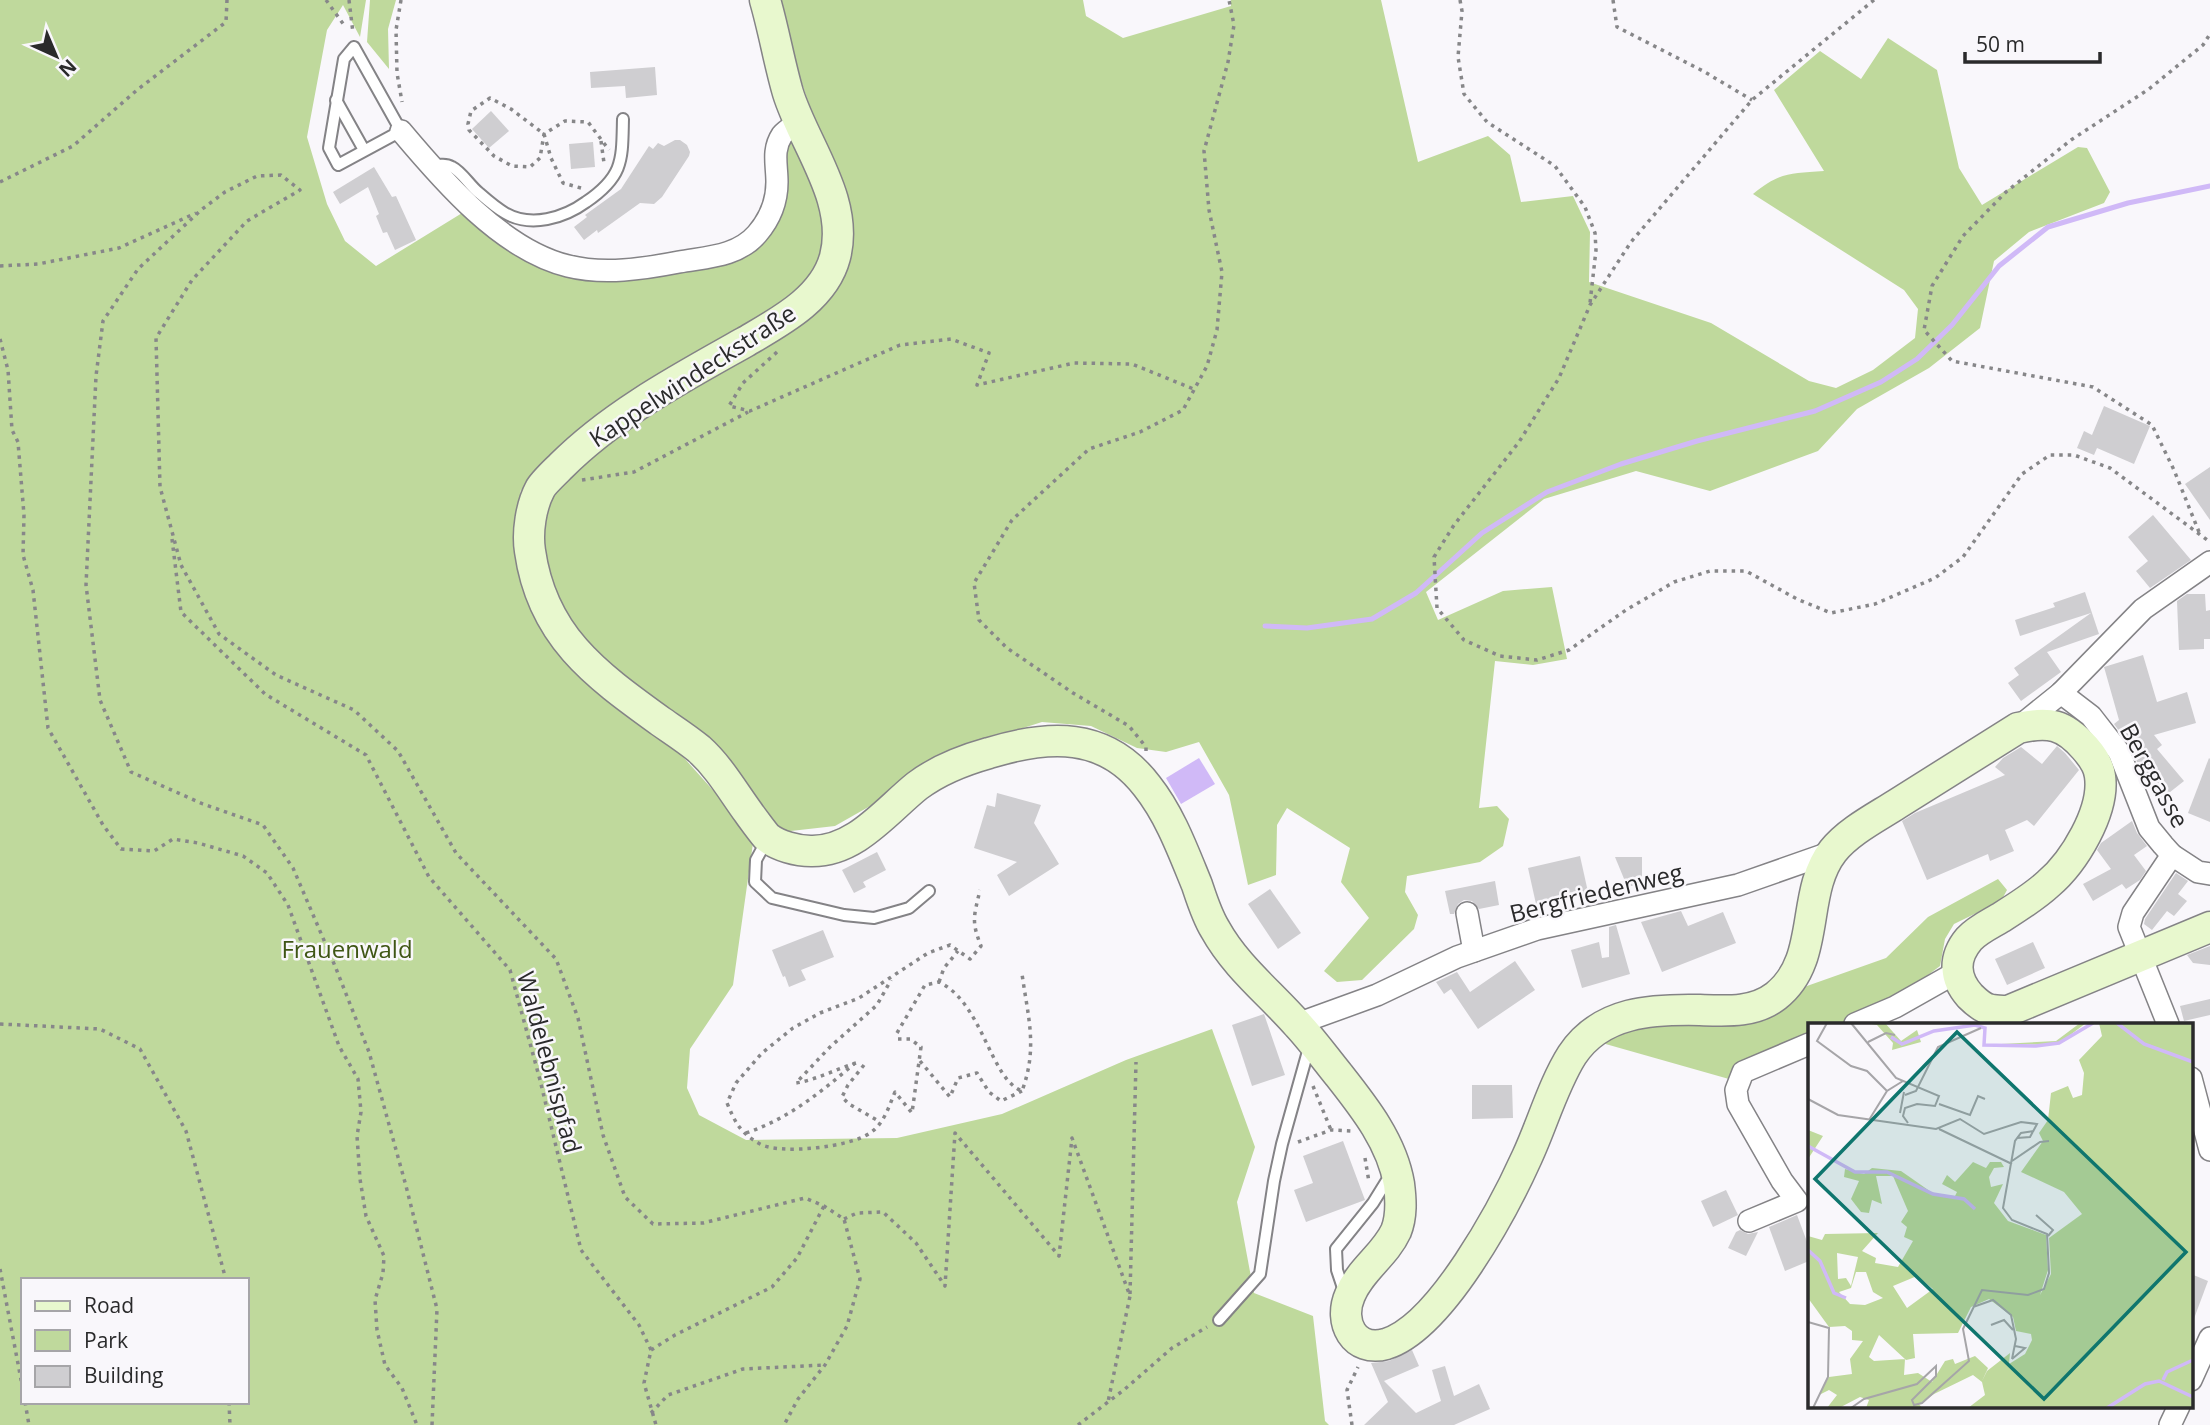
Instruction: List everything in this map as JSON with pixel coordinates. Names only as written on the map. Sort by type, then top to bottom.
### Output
[{"type":"street","name":"Kappelwindeckstraße","points":[[765,0],[787,89],[825,179],[837,216],[837,253],[827,277],[809,299],[781,321],[658,392],[580,447],[541,486],[527,529],[530,558],[541,599],[557,627],[582,658],[607,681],[701,751],[722,773],[768,838]]},
{"type":"street","points":[[401,131],[431,167],[480,215],[503,233],[530,250],[568,266],[619,271],[736,251],[754,237],[770,218],[775,202],[777,182],[774,157],[783,134],[799,122]]},
{"type":"street","points":[[768,838],[805,852],[830,849],[858,836],[890,812],[920,783],[947,768],[979,755],[1025,742],[1048,739],[1075,741],[1099,749],[1126,764],[1147,785],[1172,825],[1213,927],[1238,963],[1304,1043],[1359,1101],[1381,1134],[1398,1176],[1402,1210],[1390,1242],[1355,1284],[1345,1311],[1350,1331],[1356,1338],[1368,1346],[1381,1346],[1416,1327],[1457,1278],[1524,1164],[1569,1059],[1584,1040],[1604,1025],[1648,1010],[1732,1011],[1754,1007],[1774,999],[1791,981],[1803,957],[1818,886],[1832,852],[1851,835],[1885,812],[2018,728],[2061,693],[2143,609],[2210,562]]},
{"type":"street","name":"Berggasse","points":[[2061,693],[2091,716],[2119,752],[2148,828],[2172,855],[2198,872],[2210,874]]},
{"type":"street","points":[[2018,728],[2041,723],[2058,727],[2078,740],[2091,755],[2100,773],[2101,790],[2096,812],[2065,868],[2048,885],[2011,912],[1971,936],[1962,947],[1956,972],[1963,988],[1975,1002],[1991,1010],[2008,1011],[2210,927]]},
{"type":"street","name":"Bergfriedenweg","points":[[1304,1043],[1377,995],[1415,975],[1474,951],[1537,929],[1738,885],[1832,852]]},
{"type":"street","name":"Berggasse","points":[[2168,1023],[2129,927],[2133,913],[2172,855]]},
{"type":"street","points":[[1467,913],[1474,951]]},
{"type":"street","points":[[1858,1023],[1895,1007],[1956,972]]},
{"type":"street","points":[[1749,1220],[1797,1201],[1782,1181],[1738,1104],[1736,1090],[1743,1072],[1808,1044]]},
{"type":"street","points":[[2192,1082],[2210,1150]]},
{"type":"street","points":[[2192,1378],[2210,1338]]},
{"type":"street","points":[[2170,1425],[2178,1408]]},
{"type":"lane","points":[[354,47],[401,131],[338,165],[329,148],[344,59],[354,47]]},
{"type":"lane","points":[[336,100],[364,150]]},
{"type":"lane","points":[[431,167],[442,164],[452,167],[505,213],[523,220],[545,219],[565,214],[583,204],[610,182],[622,160],[623,119]]},
{"type":"lane","points":[[768,838],[757,860],[755,883],[772,898],[844,915],[874,918],[909,908],[929,891]]},
{"type":"lane","points":[[1219,1321],[1260,1274],[1274,1181],[1304,1043]]},
{"type":"lane","points":[[1347,1300],[1336,1270],[1336,1249],[1373,1203],[1386,1182],[1398,1176]]},
{"type":"path","points":[[0,181],[73,146],[137,90],[226,22],[227,0]]},
{"type":"path","points":[[326,0],[344,25]]},
{"type":"path","points":[[349,0],[354,47]]},
{"type":"path","points":[[397,73],[396,30],[401,0]]},
{"type":"path","points":[[1147,785],[1146,747],[1129,726],[1073,693],[1007,648],[979,620],[974,583],[1012,520],[1089,449],[1140,432],[1183,410],[1207,366],[1217,330],[1222,272],[1209,210],[1204,152],[1228,62],[1234,25],[1229,0]]},
{"type":"path","points":[[1460,0],[1462,11],[1458,57],[1464,94],[1487,122],[1555,166],[1585,208],[1595,233],[1596,250],[1590,305]]},
{"type":"path","points":[[1613,0],[1617,27],[1714,77],[1752,100]]},
{"type":"path","points":[[1874,0],[1752,100],[1631,242],[1590,305],[1559,377],[1546,399],[1519,442],[1454,525],[1434,557],[1437,608],[1464,640],[1500,656],[1536,660],[1569,650],[1626,610],[1674,582],[1710,571],[1745,571],[1797,599],[1831,613],[1875,604],[1935,578],[1963,557],[2022,474],[2050,455],[2074,455],[2110,468],[2210,541]]},
{"type":"path","points":[[2200,534],[2152,425],[2093,387],[1952,362],[1924,330],[1932,286],[1963,236],[2006,192],[2071,140],[2149,89],[2203,45],[2210,34]]},
{"type":"path","points":[[587,185],[580,189],[563,183],[551,158],[544,134],[510,108],[490,98],[471,111],[469,130],[494,156],[512,166],[530,167],[540,158],[544,134],[565,121],[589,122],[601,141],[605,165]]},
{"type":"path","points":[[432,1425],[437,1309],[422,1247],[369,1052],[293,868],[262,825],[203,804],[131,772],[100,700],[86,585],[95,389],[103,321],[138,270],[201,210],[225,191],[257,176],[281,176],[300,190],[247,221],[192,280],[156,338],[160,487],[181,565],[219,634],[276,675],[354,710],[398,751],[456,853],[556,959],[578,1018],[603,1135],[625,1197],[653,1224],[703,1223],[805,1198],[844,1219],[860,1279],[847,1326],[825,1365],[798,1399],[784,1425]]},
{"type":"path","points":[[0,266],[38,264],[120,248],[201,210]]},
{"type":"path","points":[[0,339],[8,370],[12,430],[18,442],[24,515],[23,555],[33,590],[48,728],[103,825],[121,849],[155,851],[173,839],[243,856],[267,873],[288,905],[338,1046],[358,1079],[361,1112],[357,1136],[360,1179],[366,1216],[384,1256],[383,1273],[375,1300],[377,1330],[385,1364],[402,1388],[417,1425]]},
{"type":"path","points":[[580,480],[634,472],[750,411],[900,345],[951,339],[989,353],[977,385],[1074,363],[1132,364],[1195,390]]},
{"type":"path","points":[[750,411],[729,405],[743,383],[785,345]]},
{"type":"path","name":"Waldelebnispfad","points":[[170,523],[181,612],[265,694],[366,755],[429,877],[510,970],[581,1250],[639,1325],[651,1350]]},
{"type":"path","points":[[980,890],[974,928],[981,946],[970,959],[950,945],[928,953],[859,998],[820,1013],[793,1028],[762,1053],[736,1083],[727,1103],[737,1127],[762,1145],[795,1149],[844,1145],[871,1133],[886,1115],[895,1092],[912,1112],[921,1047],[910,1039],[898,1036],[925,985],[939,982],[951,988],[970,1011],[1002,1073],[1016,1089],[1022,1091]]},
{"type":"path","points":[[939,982],[944,968],[958,951]]},
{"type":"path","points":[[920,1061],[950,1097],[958,1079],[977,1073],[989,1092],[1000,1101],[1022,1091],[1031,1063],[1032,1036],[1022,974]]},
{"type":"path","points":[[746,1133],[765,1127],[797,1109],[856,1063],[806,1082],[796,1083],[837,1040],[877,1004],[892,978]]},
{"type":"path","points":[[0,1024],[100,1029],[140,1049],[186,1131],[225,1278]]},
{"type":"path","points":[[1304,1043],[1331,1130]]},
{"type":"path","points":[[1108,1402],[1130,1296],[1136,1062]]},
{"type":"path","points":[[864,1065],[842,1097],[880,1122]]},
{"type":"path","points":[[1282,1144],[1303,1141],[1331,1130],[1354,1132]]},
{"type":"path","points":[[844,1219],[857,1213],[883,1212],[916,1243],[944,1286],[955,1133],[1059,1256],[1072,1138],[1130,1296]]},
{"type":"path","points":[[1364,1155],[1373,1203]]},
{"type":"path","points":[[656,1425],[644,1383],[651,1350],[675,1335],[772,1287],[797,1258],[824,1206]]},
{"type":"path","points":[[0,1269],[21,1379]]},
{"type":"path","points":[[1078,1425],[1172,1348],[1219,1321]]},
{"type":"path","points":[[1352,1425],[1347,1390],[1368,1346]]},
{"type":"path","points":[[651,1413],[668,1395],[743,1369],[825,1365]]},
{"type":"path","points":[[25,1404],[29,1425]]},
{"type":"path","points":[[229,1404],[230,1425]]},
{"type":"green space","name":"Frauenwald","points":[[0,0],[366,0],[360,37],[343,5],[327,30],[307,137],[327,204],[345,241],[376,266],[467,210],[569,271],[759,241],[787,137],[812,114],[775,0],[1083,0],[1086,16],[1123,38],[1231,6],[1231,0],[1381,0],[1418,162],[1488,136],[1510,155],[1521,202],[1573,196],[1590,232],[1589,282],[1711,323],[1809,381],[1836,388],[1873,370],[1915,338],[1918,309],[1904,290],[1753,194],[1779,177],[1824,171],[1774,90],[1820,51],[1861,79],[1888,38],[1937,70],[1959,168],[1982,205],[2078,147],[2087,148],[2110,192],[2104,203],[2029,232],[1994,261],[1980,328],[1929,368],[1857,409],[1818,451],[1710,491],[1636,471],[1544,499],[1426,592],[1438,620],[1503,591],[1552,587],[1567,659],[1533,665],[1495,661],[1479,808],[1497,806],[1509,819],[1503,846],[1480,862],[1407,876],[1405,892],[1418,915],[1414,929],[1362,980],[1337,982],[1324,971],[1369,918],[1341,882],[1350,848],[1287,808],[1277,825],[1276,875],[1248,885],[1229,795],[1199,742],[1166,752],[1137,748],[1091,726],[1042,722],[986,740],[835,826],[782,832],[602,668],[568,624],[542,574],[521,489],[515,541],[544,623],[668,740],[754,836],[733,985],[690,1049],[687,1088],[699,1115],[746,1140],[897,1138],[1002,1114],[1126,1060],[1212,1029],[1255,1147],[1237,1202],[1254,1293],[1313,1316],[1325,1421],[1329,1425],[0,1425]]},
{"type":"green space","points":[[370,0],[396,0],[388,29],[389,69],[367,42]]},
{"type":"green space","points":[[1998,879],[2007,890],[2001,901],[1954,924],[1945,939],[1940,966],[1892,1002],[1849,1023],[1808,1023],[1808,1045],[1736,1081],[1595,1041],[1625,1025],[1790,992],[1886,958],[1928,917]]},
{"type":"shaded area","points":[[1199,758],[1215,784],[1181,804],[1166,778]]},
{"type":"building","points":[[655,67],[657,95],[626,98],[625,86],[591,88],[590,72]]},
{"type":"building","points":[[491,111],[509,131],[489,148],[472,129]]},
{"type":"building","points":[[675,140],[687,145],[690,152],[662,197],[654,204],[640,203],[584,240],[574,227],[587,217],[585,215],[621,189],[649,146],[653,149],[658,143],[664,146]]},
{"type":"building","points":[[593,142],[595,167],[571,169],[569,144]]},
{"type":"building","points":[[374,167],[392,197],[396,196],[416,240],[395,250],[387,232],[383,233],[368,187],[340,204],[333,192]]},
{"type":"building","points":[[2104,406],[2150,426],[2134,464],[2097,448],[2094,455],[2077,448],[2084,431],[2092,435]]},
{"type":"building","points":[[2210,467],[2210,520],[2185,484]]},
{"type":"building","points":[[2153,515],[2191,560],[2150,588],[2136,571],[2148,561],[2128,537]]},
{"type":"building","points":[[2085,592],[2099,634],[2047,652],[2061,672],[2021,701],[2008,683],[2019,675],[2014,668],[2091,613],[2020,636],[2015,620],[2055,607],[2053,603]]},
{"type":"building","points":[[2187,594],[2205,594],[2206,611],[2210,610],[2210,639],[2204,639],[2204,649],[2179,650],[2177,601]]},
{"type":"building","points":[[2143,655],[2157,702],[2187,692],[2196,723],[2154,735],[2162,745],[2157,749],[2184,781],[2160,800],[2145,782],[2142,776],[2145,774],[2139,767],[2131,747],[2114,724],[2119,720],[2104,667]]},
{"type":"building","points":[[2057,746],[2079,770],[2034,826],[2027,820],[2005,830],[2014,851],[1990,861],[1988,854],[1927,880],[1902,821],[2005,775],[1995,767],[2003,758],[2021,747],[2042,764]]},
{"type":"building","points":[[2210,759],[2210,822],[2188,813]]},
{"type":"building","points":[[997,793],[1041,805],[1034,823],[1059,864],[1009,896],[997,875],[1017,862],[974,848],[987,805],[995,807]]},
{"type":"building","points":[[2132,821],[2147,846],[2134,855],[2146,871],[2140,880],[2126,889],[2122,884],[2093,901],[2083,884],[2111,869],[2097,850],[2101,843]]},
{"type":"building","points":[[877,852],[886,870],[863,882],[866,887],[854,893],[842,870]]},
{"type":"building","points":[[1580,856],[1588,892],[1536,904],[1528,868]]},
{"type":"building","points":[[1615,857],[1642,857],[1642,886],[1627,886]]},
{"type":"building","points":[[2176,873],[2188,881],[2178,894],[2187,901],[2174,916],[2167,911],[2152,930],[2144,924],[2145,919]]},
{"type":"building","points":[[1495,881],[1499,905],[1479,909],[1472,901],[1464,900],[1458,904],[1454,914],[1450,914],[1445,891]]},
{"type":"building","points":[[1270,889],[1301,933],[1278,949],[1248,904]]},
{"type":"building","points":[[1681,911],[1688,926],[1723,912],[1736,943],[1662,972],[1641,922]]},
{"type":"building","points":[[1616,925],[1630,974],[1582,988],[1571,950],[1599,942],[1602,958],[1609,957],[1609,927]]},
{"type":"building","points":[[823,930],[834,957],[801,970],[806,980],[789,987],[772,950]]},
{"type":"building","points":[[2033,942],[2045,968],[2007,985],[1995,959]]},
{"type":"building","points":[[2210,946],[2210,965],[2193,963],[2187,955]]},
{"type":"building","points":[[1515,961],[1535,990],[1478,1029],[1451,989],[1444,994],[1436,982],[1457,972],[1470,992]]},
{"type":"building","points":[[2210,999],[2210,1015],[2184,1021],[2180,1006]]},
{"type":"building","points":[[1264,1014],[1285,1075],[1252,1086],[1232,1025]]},
{"type":"building","points":[[1472,1085],[1512,1085],[1513,1118],[1472,1119]]},
{"type":"building","points":[[1343,1141],[1365,1200],[1306,1222],[1294,1190],[1313,1183],[1303,1156]]},
{"type":"building","points":[[1726,1190],[1738,1215],[1713,1227],[1701,1201]]},
{"type":"building","points":[[1797,1215],[1808,1244],[1808,1261],[1785,1271],[1769,1227]]},
{"type":"building","points":[[1740,1230],[1748,1234],[1758,1232],[1746,1256],[1728,1248],[1736,1232]]},
{"type":"building","points":[[2192,1274],[2208,1281],[2192,1324]]},
{"type":"building","points":[[1412,1350],[1419,1366],[1384,1381],[1416,1413],[1441,1401],[1432,1370],[1445,1366],[1454,1396],[1479,1384],[1490,1409],[1454,1425],[1364,1425],[1388,1402],[1371,1363],[1389,1361]]},
{"type":"waterway","points":[[1265,626],[1307,628],[1372,619],[1416,593],[1482,533],[1547,492],[1621,464],[1697,441],[1815,411],[1881,382],[1917,359],[1952,325],[1999,266],[2048,227],[2128,203],[2210,186]]}]
